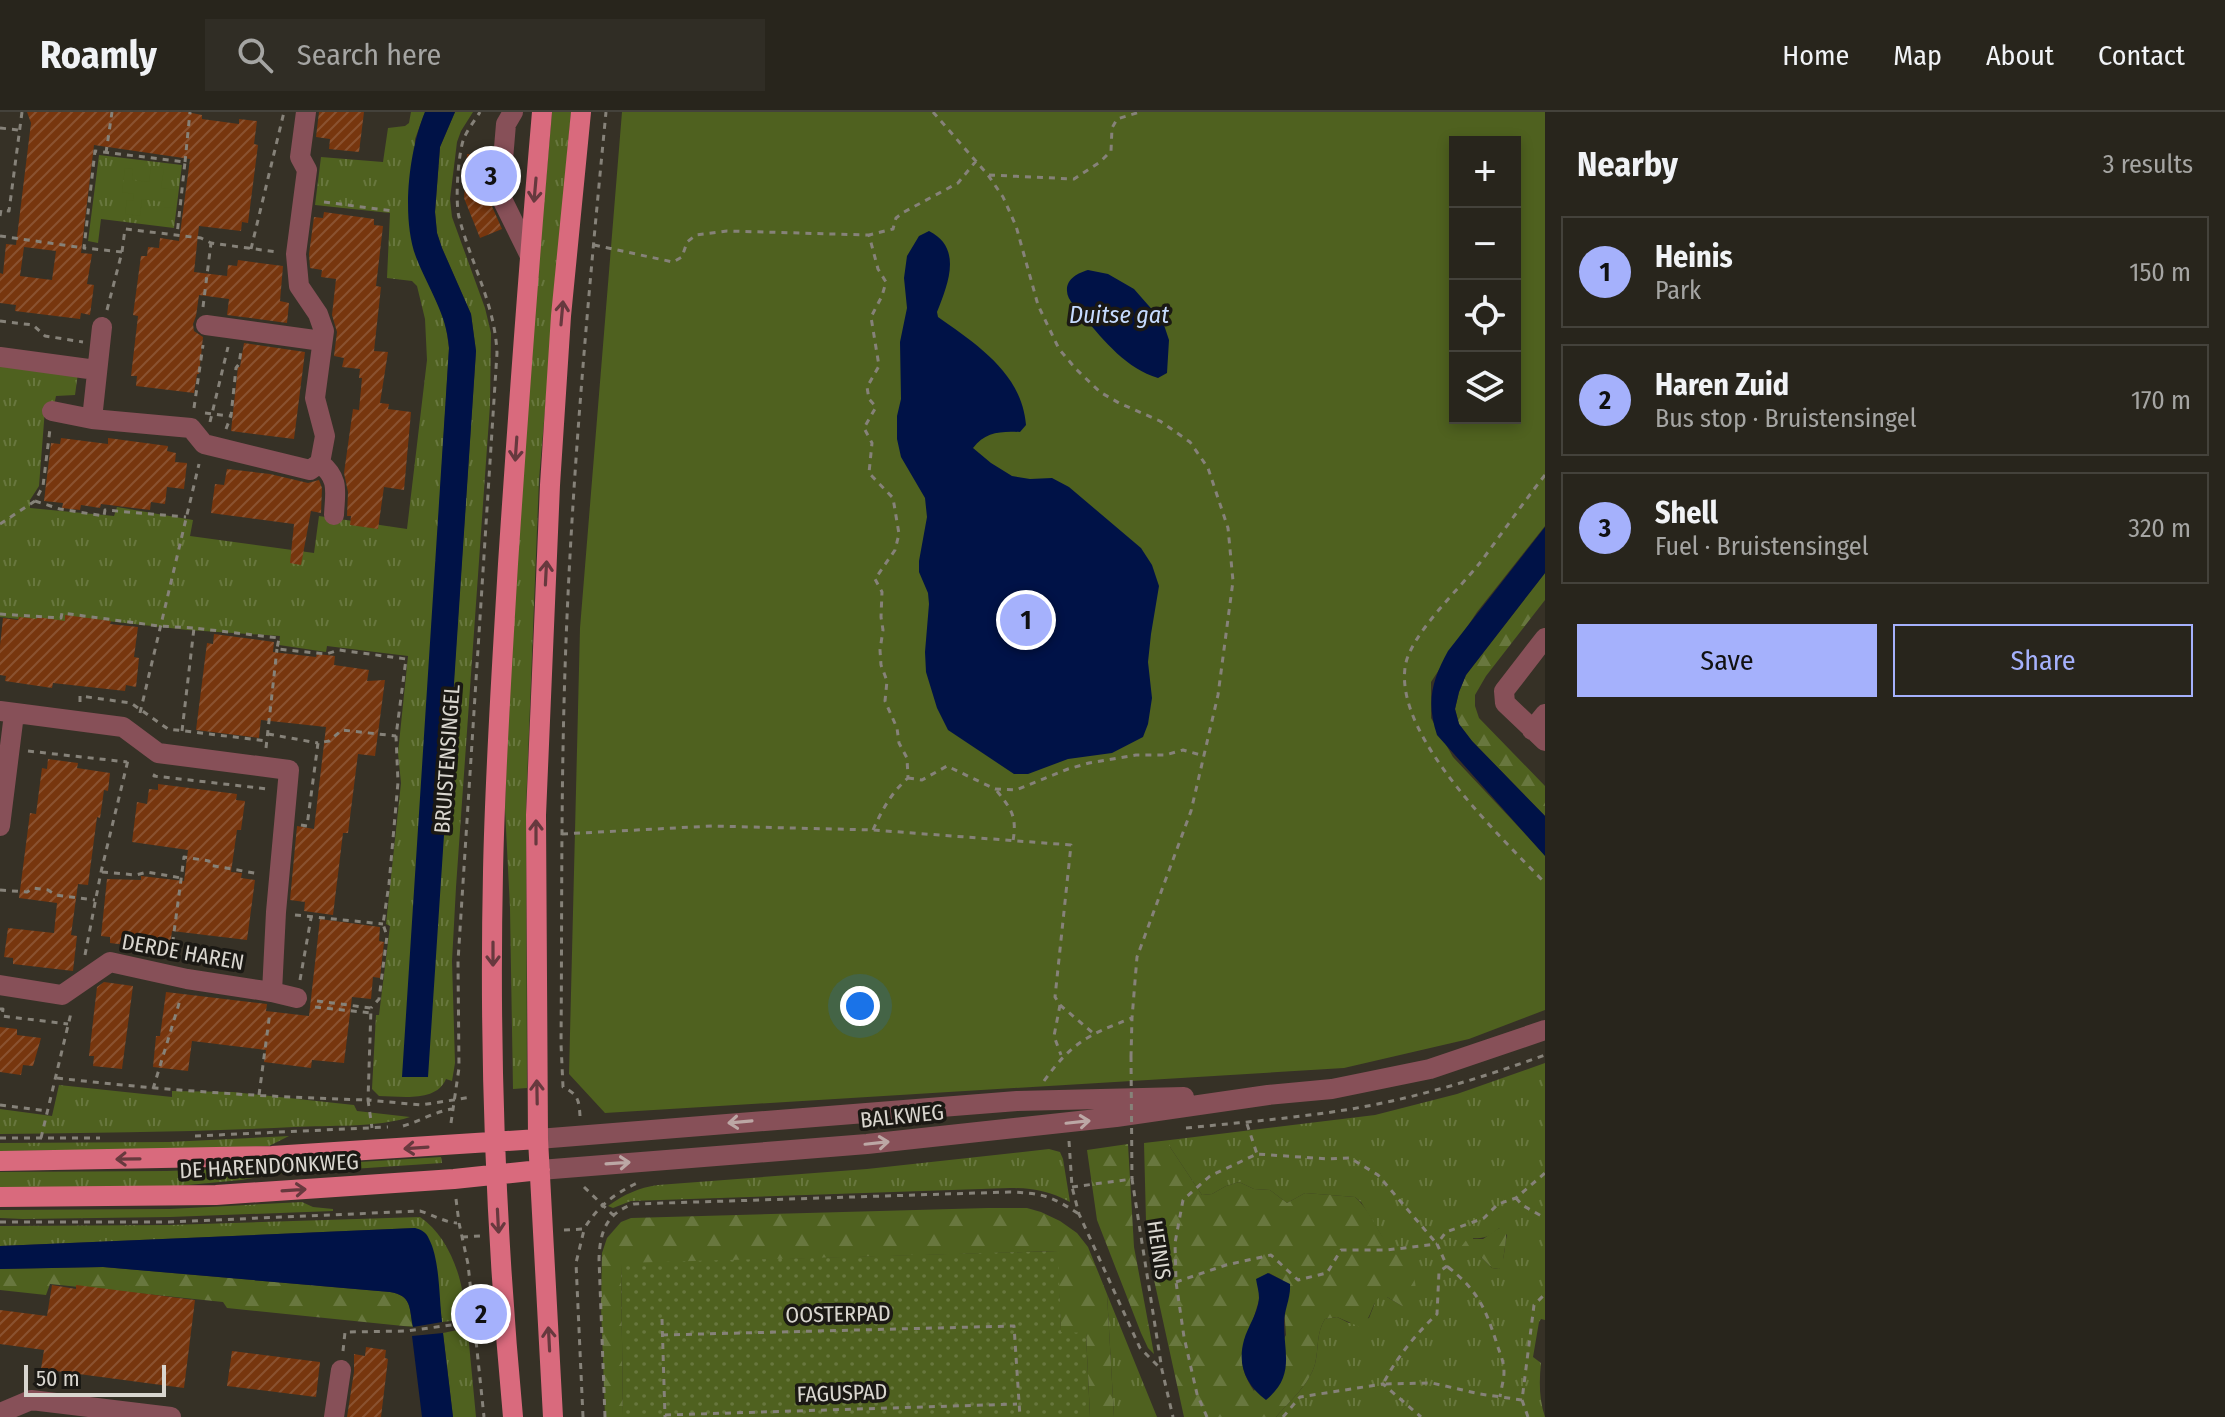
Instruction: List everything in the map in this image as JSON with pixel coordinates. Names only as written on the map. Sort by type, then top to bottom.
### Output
[{"type":"main road","points":[[513,1417],[501,1291],[495,1175],[492,876],[510,542],[542,112]]},
{"type":"main road","points":[[553,1417],[538,1139],[536,815],[550,485],[561,316],[581,112]]},
{"type":"main road","name":"DE HARENDONKWEG","points":[[0,1161],[272,1156],[538,1139]]},
{"type":"main road","name":"DE HARENDONKWEG","points":[[0,1197],[216,1195],[540,1170]]},
{"type":"street","points":[[52,411],[92,419],[191,428],[212,446],[310,470],[320,463],[325,436],[315,398],[324,331],[318,314],[299,286],[296,254],[307,170],[300,157],[306,112]]},
{"type":"street","points":[[513,112],[506,124],[500,195],[530,256]]},
{"type":"street","points":[[206,325],[322,341]]},
{"type":"street","points":[[92,419],[101,336]]},
{"type":"street","points":[[0,357],[96,370]]},
{"type":"street","points":[[320,463],[336,483],[334,515]]},
{"type":"street","points":[[1541,728],[1505,703],[1504,691],[1545,638]]},
{"type":"street","name":"DERDE HAREN","points":[[0,826],[9,749],[7,712],[123,727],[158,753],[289,770],[272,992]]},
{"type":"street","name":"DERDE HAREN","points":[[0,985],[62,995],[110,962],[297,998]]},
{"type":"street","name":"BALKWEG","points":[[540,1170],[867,1144],[1116,1117],[1332,1089],[1430,1069],[1545,1030]]},
{"type":"street","name":"BALKWEG","points":[[538,1139],[1017,1101],[1268,1095]]},
{"type":"street","points":[[334,1417],[341,1370]]},
{"type":"street","points":[[0,1413],[31,1400],[171,1417]]},
{"type":"path","points":[[0,216],[1,210],[9,211],[22,112]]},
{"type":"path","points":[[106,153],[112,112]]},
{"type":"path","points":[[177,235],[190,112]]},
{"type":"path","points":[[251,249],[284,112]]},
{"type":"path","name":"BRUISTENSINGEL","points":[[452,1145],[452,1109],[459,1068],[458,961],[497,353],[490,306],[458,216],[462,142],[480,112]]},
{"type":"path","points":[[580,1135],[579,1103],[573,1091],[563,1087],[561,1044],[564,703],[572,519],[585,335],[606,112]]},
{"type":"path","name":"HEINIS","points":[[933,112],[988,175],[1003,197],[1016,226],[1038,305],[1059,349],[1100,392],[1160,421],[1190,442],[1208,468],[1228,528],[1233,581],[1218,695],[1191,811],[1137,957],[1132,1018],[1132,1179],[1162,1370],[1173,1417]]},
{"type":"path","points":[[988,175],[1074,179],[1111,151],[1112,128],[1117,119],[1140,112]]},
{"type":"path","points":[[0,128],[19,130]]},
{"type":"path","points":[[84,248],[95,151],[185,162]]},
{"type":"path","points":[[593,244],[673,262],[682,257],[687,242],[696,235],[727,231],[869,235],[893,229],[896,218],[958,183],[976,161]]},
{"type":"path","points":[[304,199],[393,211]]},
{"type":"path","points":[[0,321],[33,325],[45,336],[101,336],[125,229],[296,254]]},
{"type":"path","points":[[869,235],[878,269],[886,282],[871,317],[879,366],[867,387],[869,399],[876,407],[864,428],[872,443],[869,473],[893,498],[899,534],[895,550],[875,579],[882,592],[881,665],[887,681],[885,701],[907,758],[908,778]]},
{"type":"path","points":[[0,236],[122,252]]},
{"type":"path","points":[[211,243],[202,316],[206,325],[194,411],[231,416]]},
{"type":"path","points":[[212,446],[212,414],[238,329]]},
{"type":"path","points":[[41,1138],[186,517],[212,446],[231,416],[239,364],[238,329]]},
{"type":"path","points":[[0,524],[35,501],[43,486],[52,411]]},
{"type":"path","points":[[1545,475],[1481,561],[1434,615],[1412,648],[1405,667],[1406,694],[1415,724],[1434,756],[1485,820],[1545,883]]},
{"type":"path","points":[[35,501],[60,509],[104,516],[105,510],[186,517]]},
{"type":"path","points":[[0,614],[61,618],[62,613],[279,638],[263,765]]},
{"type":"path","points":[[194,628],[182,731],[267,741]]},
{"type":"path","points":[[277,649],[326,654],[339,650],[406,659],[396,736],[398,782],[383,924],[387,936],[379,999],[371,1010],[368,1100],[372,1128]]},
{"type":"path","points":[[268,734],[318,743],[329,741],[342,730],[396,736]]},
{"type":"path","points":[[285,823],[307,826],[318,743]]},
{"type":"path","points":[[9,749],[127,762]]},
{"type":"path","points":[[995,789],[1016,790],[1078,766],[1136,755],[1165,755],[1183,750],[1204,756]]},
{"type":"path","points":[[908,778],[922,780],[947,766],[995,789],[1010,807],[1016,824],[1013,841]]},
{"type":"path","points":[[873,830],[896,789],[908,778]]},
{"type":"path","points":[[562,834],[712,826],[873,830],[1071,845],[1055,997],[1093,1033]]},
{"type":"path","points":[[153,1089],[178,977],[184,857],[209,861],[209,865],[280,877]]},
{"type":"path","points":[[101,872],[136,875],[147,872],[181,878]]},
{"type":"path","points":[[0,890],[27,892],[33,888],[48,890],[56,895],[95,900]]},
{"type":"path","points":[[276,912],[383,924]]},
{"type":"path","points":[[311,918],[297,998],[371,1010]]},
{"type":"path","points":[[258,1096],[272,992]]},
{"type":"path","points":[[1060,1005],[1054,1036],[1061,1057]]},
{"type":"path","points":[[0,1009],[3,1009],[2,1016],[68,1024]]},
{"type":"path","points":[[1044,1081],[1061,1057],[1093,1033],[1132,1018]]},
{"type":"path","points":[[56,1078],[153,1089],[421,1105],[455,1098]]},
{"type":"path","points":[[0,1105],[48,1111]]},
{"type":"path","points":[[402,1127],[436,1112],[452,1109]]},
{"type":"path","points":[[1247,1122],[1257,1154]]},
{"type":"path","points":[[184,1137],[387,1127]]},
{"type":"path","points":[[0,1138],[105,1138]]},
{"type":"path","name":"HEINIS","points":[[1069,1141],[1072,1187],[1079,1214],[1140,1348],[1162,1370]]},
{"type":"path","points":[[1207,1417],[1197,1394],[1187,1351],[1176,1282],[1175,1243],[1183,1200],[1210,1176],[1257,1154],[1350,1158],[1378,1175],[1437,1244],[1447,1266],[1467,1282],[1482,1305],[1504,1361],[1500,1397]]},
{"type":"path","points":[[581,1166],[582,1184],[613,1215]]},
{"type":"path","points":[[1176,1282],[1226,1265],[1271,1255],[1298,1280],[1327,1273],[1341,1250],[1387,1250],[1437,1244],[1446,1232],[1484,1218],[1498,1204],[1516,1198],[1545,1173]]},
{"type":"path","points":[[454,1179],[468,1264],[484,1417]]},
{"type":"path","points":[[1072,1187],[1132,1179]]},
{"type":"path","points":[[605,1417],[600,1240],[605,1225],[623,1208],[634,1204],[1035,1192],[1051,1197],[1079,1214]]},
{"type":"path","points":[[1516,1198],[1545,1218]]},
{"type":"path","points":[[0,1222],[169,1222],[420,1211],[447,1222],[459,1223]]},
{"type":"path","points":[[583,1417],[576,1263],[584,1229]]},
{"type":"path","points":[[1383,1384],[1394,1363],[1437,1314],[1439,1272],[1447,1266]]},
{"type":"path","points":[[1528,1417],[1522,1400],[1534,1305],[1545,1294]]},
{"type":"path","points":[[662,1319],[665,1416]]},
{"type":"path","points":[[341,1370],[345,1332],[407,1331],[473,1322]]},
{"type":"path","name":"OOSTERPAD","points":[[662,1335],[1014,1326],[1019,1404]]},
{"type":"path","points":[[1283,1417],[1300,1397],[1383,1384],[1432,1383],[1522,1400]]},
{"type":"path","points":[[1383,1384],[1421,1417]]},
{"type":"path","points":[[1019,1404],[1020,1417]]},
{"type":"path","name":"FAGUSPAD","points":[[665,1416],[1019,1404]]},
{"type":"green space","points":[[411,112],[425,112],[415,139],[416,256],[445,320],[449,348],[438,529],[427,1077],[476,351],[471,314],[442,248],[435,212],[440,147],[455,112],[473,112],[457,142],[450,199],[452,217],[491,333],[490,405],[452,961],[455,1063],[452,1081],[446,1079],[441,1087],[426,1095],[407,1097],[379,1096],[372,1089],[376,1015],[379,1015],[390,926],[386,924],[401,783],[398,753],[408,656],[327,646],[326,652],[279,645],[280,636],[71,617],[65,624],[0,617],[0,365],[78,373],[75,395],[56,396],[53,410],[45,409],[39,486],[30,500],[30,508],[114,516],[117,507],[193,520],[190,536],[314,553],[319,516],[407,529],[427,360],[425,319],[417,286],[412,281],[387,278],[390,213],[315,205],[321,157],[383,162],[388,128],[405,126],[409,123]]},
{"type":"green space","points":[[552,112],[571,112],[539,479],[526,807],[527,1088],[513,1089],[505,809],[508,702],[534,312]]},
{"type":"green space","points":[[622,112],[1545,112],[1545,526],[1477,612],[1431,682],[1431,718],[1453,757],[1545,855],[1545,1010],[1469,1039],[1344,1068],[605,1113],[569,1074],[580,628]]},
{"type":"green space","points":[[99,155],[182,165],[174,228],[101,219],[98,243],[88,241]]},
{"type":"green space","points":[[151,166],[164,168],[161,188],[177,190],[174,208],[164,207],[164,202],[142,199],[140,216],[125,214],[127,200],[133,201],[134,194],[122,192],[125,168],[133,169],[132,180],[149,182]]},
{"type":"green space","points":[[1545,573],[1545,600],[1486,676],[1475,695],[1475,706],[1479,718],[1545,786],[1545,816],[1472,741],[1459,724],[1455,709],[1466,675]]},
{"type":"green space","points":[[1545,1063],[1545,1320],[1539,1322],[1533,1357],[1541,1363],[1540,1390],[1545,1417],[1276,1417],[1312,1372],[1325,1319],[1337,1317],[1349,1323],[1369,1318],[1380,1296],[1402,1306],[1398,1257],[1355,1197],[1305,1193],[1287,1203],[1270,1190],[1254,1189],[1239,1182],[1202,1195],[1170,1147],[1170,1140],[1375,1115],[1457,1094]],"holes":[[[1499,1228],[1507,1235],[1501,1266],[1499,1269],[1492,1268],[1481,1257],[1473,1238],[1487,1236]]]},
{"type":"green space","points":[[59,1085],[172,1097],[172,1091],[233,1092],[354,1105],[357,1111],[410,1117],[353,1125],[0,1134],[0,1109],[52,1116]]},
{"type":"green space","points":[[289,1136],[269,1146],[0,1151],[0,1143],[169,1142]]},
{"type":"green space","points":[[1170,1140],[1170,1147],[1202,1195],[1239,1182],[1254,1189],[1270,1190],[1287,1203],[1305,1193],[1355,1197],[1411,1272],[1416,1286],[1413,1301],[1402,1306],[1387,1297],[1380,1297],[1360,1327],[1337,1317],[1325,1319],[1312,1372],[1276,1417],[1184,1417],[1151,1266],[1146,1221],[1144,1143]],"holes":[[[1269,1273],[1282,1280],[1286,1335],[1254,1391],[1242,1362],[1244,1346]]]},
{"type":"green space","points":[[1128,1144],[1134,1247],[1154,1354],[1141,1333],[1097,1220],[1087,1150]]},
{"type":"green space","points":[[1049,1149],[1060,1152],[1063,1159],[1070,1202],[1041,1191],[1010,1188],[631,1201],[613,1208],[608,1206],[632,1192],[658,1185],[867,1169]]},
{"type":"green space","points":[[441,1157],[442,1163],[277,1174],[167,1187],[0,1188],[0,1172],[167,1171]]},
{"type":"green space","points":[[302,1202],[333,1211],[170,1217],[0,1218],[0,1210],[170,1209]]},
{"type":"green space","points":[[1027,1208],[1041,1212],[1077,1233],[1088,1247],[1107,1294],[1114,1417],[1090,1417],[1086,1333],[1061,1333],[1057,1251],[621,1264],[623,1417],[605,1417],[602,1253],[607,1238],[621,1222],[631,1218]]},
{"type":"green space","points":[[420,1217],[439,1236],[454,1261],[464,1304],[461,1320],[442,1322],[434,1255],[415,1228],[0,1246],[0,1226],[170,1225]]},
{"type":"green space","points":[[1499,1228],[1506,1231],[1506,1235],[1503,1265],[1499,1269],[1492,1268],[1481,1257],[1461,1247],[1467,1239],[1483,1239]]},
{"type":"green space","points":[[1058,1251],[1061,1332],[1086,1333],[1090,1417],[623,1417],[621,1263]]},
{"type":"green space","points":[[103,1267],[390,1292],[406,1300],[413,1327],[227,1308],[223,1302],[50,1284],[46,1295],[0,1290],[0,1269]]},
{"type":"green space","points":[[1107,1294],[1157,1417],[1114,1417]]},
{"type":"green space","points":[[462,1329],[468,1333],[476,1417],[453,1417],[443,1333]]},
{"type":"water","points":[[425,112],[455,112],[440,147],[435,212],[442,248],[471,314],[476,351],[428,1077],[402,1077],[449,348],[441,312],[416,257],[409,223],[411,164]]},
{"type":"water","points":[[929,231],[940,238],[949,257],[948,279],[938,317],[995,362],[1016,390],[1023,407],[1026,425],[1020,432],[994,434],[973,448],[1012,476],[1052,478],[1069,487],[1141,548],[1152,565],[1159,586],[1148,662],[1152,698],[1148,724],[1143,737],[1112,753],[1068,759],[1028,774],[1014,774],[948,730],[937,708],[926,672],[929,604],[919,572],[927,517],[925,498],[901,457],[897,439],[901,399],[900,342],[907,308],[904,278],[907,256],[919,236]]},
{"type":"water","name":"Duitse gat","points":[[1088,270],[1108,274],[1134,289],[1163,322],[1169,340],[1167,373],[1158,378],[1126,361],[1073,305],[1067,294],[1068,283]]},
{"type":"water","points":[[1545,527],[1545,573],[1466,675],[1455,709],[1459,724],[1472,741],[1545,816],[1545,856],[1437,735],[1431,702],[1438,672],[1448,651]]},
{"type":"water","points":[[415,1228],[425,1233],[433,1248],[442,1322],[413,1327],[406,1300],[390,1292],[103,1267],[0,1269],[0,1246]]},
{"type":"water","points":[[1268,1273],[1290,1284],[1290,1289],[1284,1318],[1286,1364],[1281,1382],[1266,1400],[1248,1381],[1242,1349],[1258,1304],[1256,1279]]},
{"type":"water","points":[[443,1333],[453,1417],[422,1417],[412,1336]]},
{"type":"building","points":[[27,112],[187,112],[202,115],[202,119],[239,124],[239,119],[257,121],[254,144],[258,145],[248,223],[242,222],[241,231],[199,226],[194,272],[227,276],[228,265],[237,266],[238,260],[283,266],[280,301],[289,303],[287,323],[227,315],[229,299],[199,295],[193,324],[194,331],[203,337],[194,393],[136,386],[137,376],[131,376],[138,316],[133,315],[141,256],[147,256],[148,247],[159,248],[160,238],[179,241],[190,159],[94,145],[81,253],[92,254],[87,284],[94,285],[90,315],[81,313],[80,319],[15,311],[16,305],[0,303],[0,273],[3,274],[6,244],[16,245],[31,123]],"holes":[[[24,247],[56,251],[52,280],[20,276]]]},
{"type":"building","points":[[319,112],[364,112],[359,152],[329,149],[330,139],[316,137]]},
{"type":"building","points":[[467,154],[490,156],[487,195],[502,229],[480,238],[464,198]]},
{"type":"building","points":[[324,212],[374,219],[374,225],[383,226],[376,286],[381,287],[374,351],[388,352],[380,403],[389,404],[388,409],[411,412],[404,490],[384,487],[378,529],[350,525],[351,516],[347,516],[348,492],[344,473],[353,409],[359,410],[362,378],[359,378],[360,369],[342,367],[344,358],[334,356],[337,332],[332,315],[336,279],[321,277],[322,270],[310,268],[314,217],[323,218]]},
{"type":"building","points":[[244,343],[305,352],[294,439],[231,431],[238,367]]},
{"type":"building","points":[[61,438],[108,444],[108,438],[168,446],[167,451],[176,453],[175,462],[187,463],[184,489],[167,487],[165,504],[151,502],[150,510],[101,504],[100,508],[81,505],[80,510],[62,508],[63,503],[44,501],[51,443],[60,444]]},
{"type":"building","points":[[227,469],[308,483],[319,480],[322,488],[321,513],[311,511],[301,565],[290,563],[294,524],[211,513],[215,484],[224,485]]},
{"type":"building","points":[[65,615],[138,627],[134,657],[139,658],[136,687],[126,685],[125,691],[53,683],[52,688],[5,681],[6,676],[0,675],[3,618],[18,620],[19,617],[37,617],[65,621]]},
{"type":"building","points":[[214,634],[274,642],[273,652],[335,656],[334,665],[369,670],[367,681],[385,680],[375,756],[358,754],[348,833],[343,833],[333,915],[304,911],[305,902],[290,900],[297,826],[314,829],[326,727],[261,720],[259,738],[196,730],[207,643],[213,644]]},
{"type":"building","points":[[48,759],[78,763],[77,768],[110,773],[108,791],[104,790],[100,818],[97,817],[88,885],[78,884],[71,935],[77,936],[73,971],[13,964],[13,958],[4,957],[8,928],[54,933],[57,903],[19,898],[30,813],[36,814],[42,768],[47,769]]},
{"type":"building","points":[[158,784],[237,794],[236,800],[245,801],[231,872],[242,873],[241,878],[255,880],[247,940],[172,931],[170,945],[161,943],[160,949],[110,943],[110,937],[101,936],[107,879],[141,880],[141,876],[184,881],[188,850],[132,842],[137,802],[147,804],[149,789],[158,790]]},
{"type":"building","points":[[320,919],[380,927],[379,941],[384,942],[380,978],[373,977],[371,999],[352,997],[344,1063],[312,1060],[311,1068],[264,1062],[266,1050],[192,1041],[188,1071],[153,1067],[166,992],[267,1004],[266,1011],[309,1016]]},
{"type":"building","points":[[104,982],[133,986],[122,1069],[93,1066],[94,1056],[89,1056],[97,987]]},
{"type":"building","points":[[0,1027],[17,1029],[17,1035],[41,1038],[33,1066],[23,1065],[21,1075],[0,1072]]},
{"type":"building","points":[[52,1285],[76,1289],[76,1285],[195,1300],[184,1388],[41,1369],[44,1350],[0,1344],[0,1310],[47,1316]]},
{"type":"building","points":[[366,1347],[386,1350],[385,1358],[388,1359],[381,1417],[347,1417],[354,1354],[365,1356]]},
{"type":"building","points":[[232,1351],[320,1362],[316,1397],[227,1386]]},
{"type":"place","name":"Shell","points":[[491,176]]},
{"type":"place","name":"Heinis","points":[[1026,620]]},
{"type":"place","name":"Haren Zuid","points":[[481,1314]]}]
